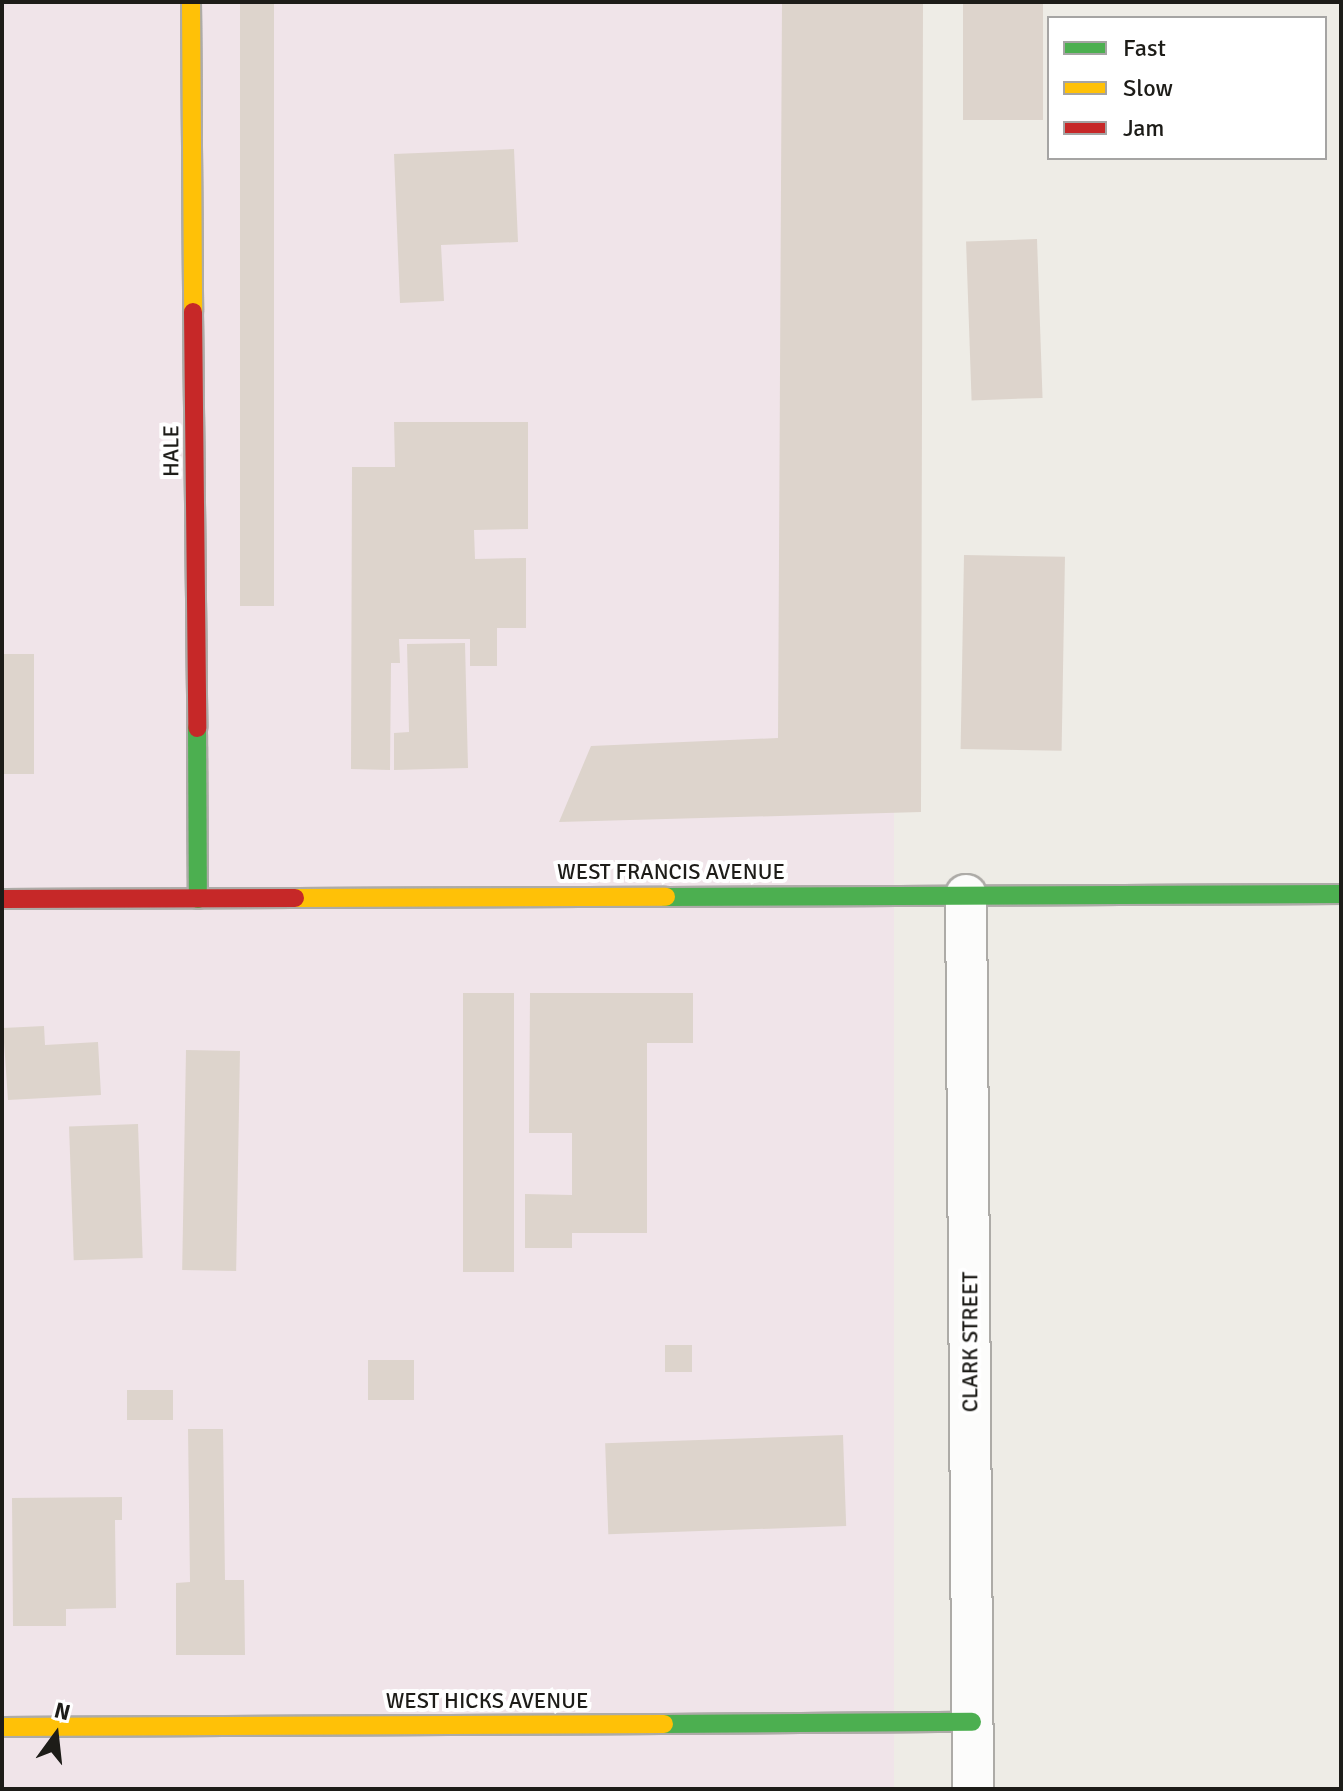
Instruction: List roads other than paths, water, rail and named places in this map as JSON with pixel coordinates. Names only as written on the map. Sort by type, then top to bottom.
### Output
[{"type":"street","name":"HALE","points":[[191,2],[198,899]]},
{"type":"street","name":"WEST FRANCIS AVENUE","points":[[2,899],[1341,894]]},
{"type":"street","name":"CLARK STREET","points":[[966,895],[973,1789]]},
{"type":"street","name":"WEST HICKS AVENUE","points":[[2,1727],[972,1722]]}]
